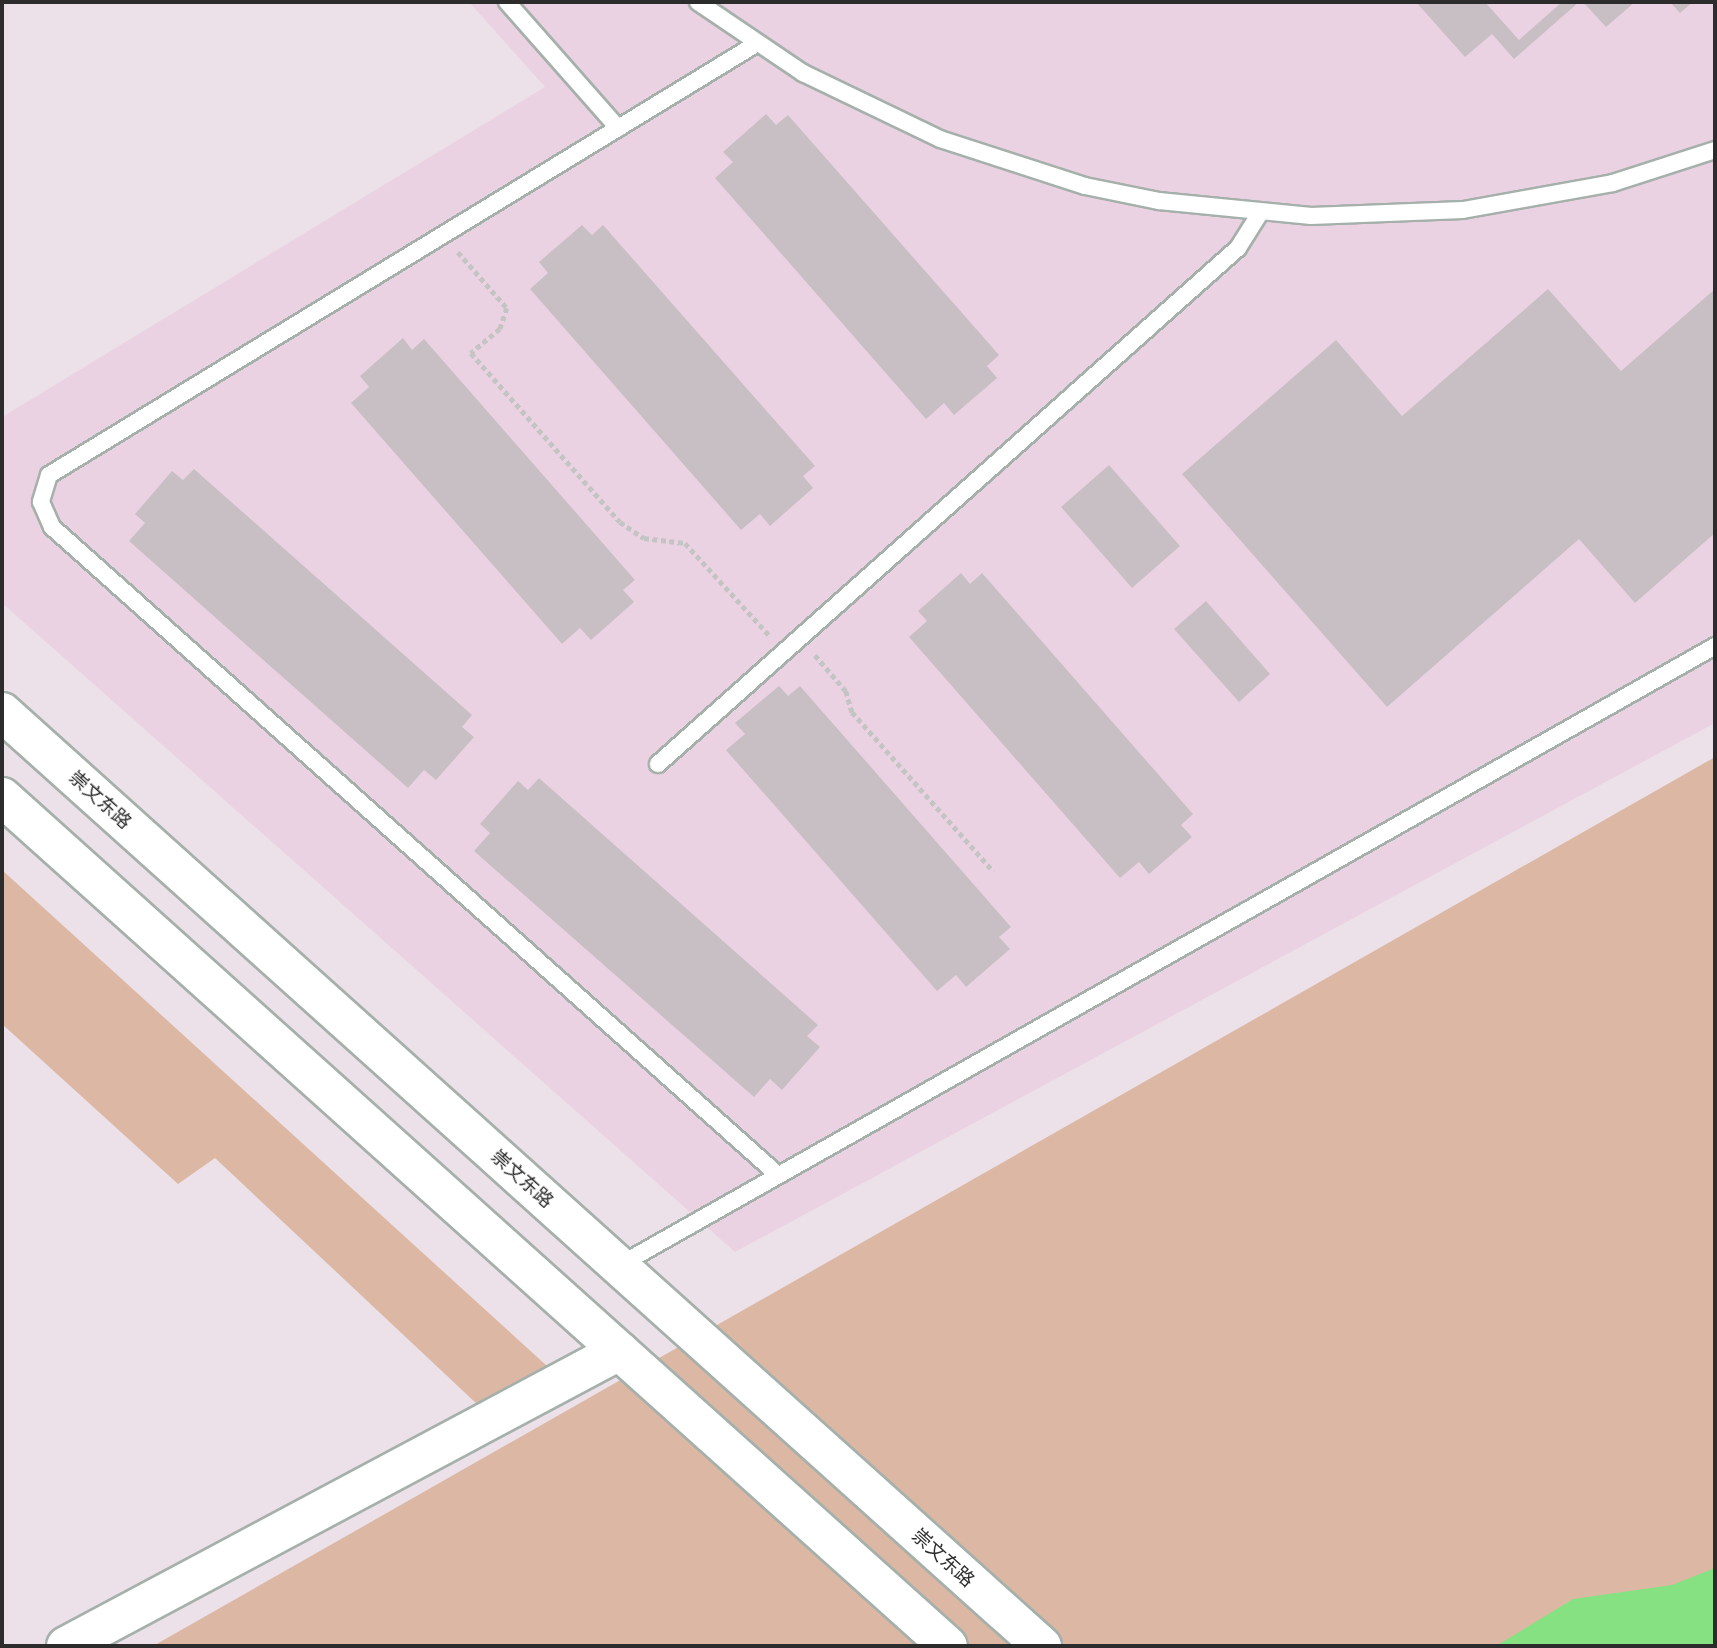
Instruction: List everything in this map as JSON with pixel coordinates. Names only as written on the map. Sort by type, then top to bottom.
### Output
[{"type":"main road","name":"崇文东路","points":[[2,712],[1042,1646]]},
{"type":"main road","points":[[2,797],[948,1646]]},
{"type":"main road","points":[[65,1646],[619,1351]]},
{"type":"lane","points":[[507,2],[618,128]]},
{"type":"lane","points":[[698,2],[757,44],[870,108],[1012,165],[1159,201],[1260,213],[1387,216],[1463,210],[1613,183],[1715,150]]},
{"type":"lane","points":[[757,44],[49,475],[41,502],[52,527],[778,1175]]},
{"type":"lane","points":[[658,764],[1238,248],[1260,213]]},
{"type":"lane","points":[[618,1266],[1715,646]]},
{"type":"path","points":[[443,235],[507,308],[500,329],[471,353],[621,522],[644,538],[685,543],[784,652]]},
{"type":"path","points":[[800,638],[846,691],[852,712],[993,871]]},
{"type":"shaded area","points":[[469,2],[1715,2],[1715,723],[735,1252],[2,603],[2,417],[545,87]]},
{"type":"shaded area","points":[[1715,757],[1715,1646],[153,1646]]},
{"type":"shaded area","points":[[2,870],[547,1366],[478,1405],[215,1158],[178,1184],[2,1024]]},
{"type":"shaded area","points":[[1715,1568],[1715,1646],[1496,1646],[1573,1599],[1672,1585]]},
{"type":"building","points":[[1416,2],[1485,2],[1519,40],[1562,2],[1579,2],[1514,59],[1492,34],[1465,57]]},
{"type":"building","points":[[1583,2],[1635,2],[1606,27]]},
{"type":"building","points":[[1670,2],[1693,2],[1680,13]]},
{"type":"building","points":[[766,114],[776,125],[788,115],[999,355],[987,366],[997,378],[954,415],[944,403],[926,419],[715,178],[733,162],[723,152]]},
{"type":"building","points":[[582,225],[592,235],[603,225],[815,466],[803,476],[813,488],[770,526],[760,514],[741,530],[530,289],[548,273],[539,262]]},
{"type":"building","points":[[1548,289],[1621,371],[1715,289],[1715,533],[1635,603],[1579,539],[1387,707],[1182,474],[1336,340],[1402,416]]},
{"type":"building","points":[[403,338],[412,350],[424,339],[635,580],[623,590],[634,602],[591,640],[580,628],[562,644],[351,403],[369,387],[360,376]]},
{"type":"building","points":[[1109,465],[1180,546],[1132,588],[1061,507]]},
{"type":"building","points":[[194,469],[472,715],[462,727],[474,737],[436,780],[424,770],[408,788],[129,541],[145,523],[135,514],[172,471],[183,480]]},
{"type":"building","points":[[961,573],[970,584],[982,573],[1193,814],[1181,825],[1192,837],[1149,874],[1139,862],[1120,878],[909,637],[927,621],[918,611]]},
{"type":"building","points":[[1206,601],[1270,674],[1239,702],[1174,629]]},
{"type":"building","points":[[779,686],[788,696],[800,686],[1011,927],[999,937],[1010,949],[966,987],[956,975],[937,991],[726,750],[745,734],[735,723]]},
{"type":"building","points":[[539,778],[818,1025],[807,1036],[820,1047],[782,1090],[770,1079],[754,1097],[474,851],[490,833],[480,824],[518,781],[528,790]]}]
